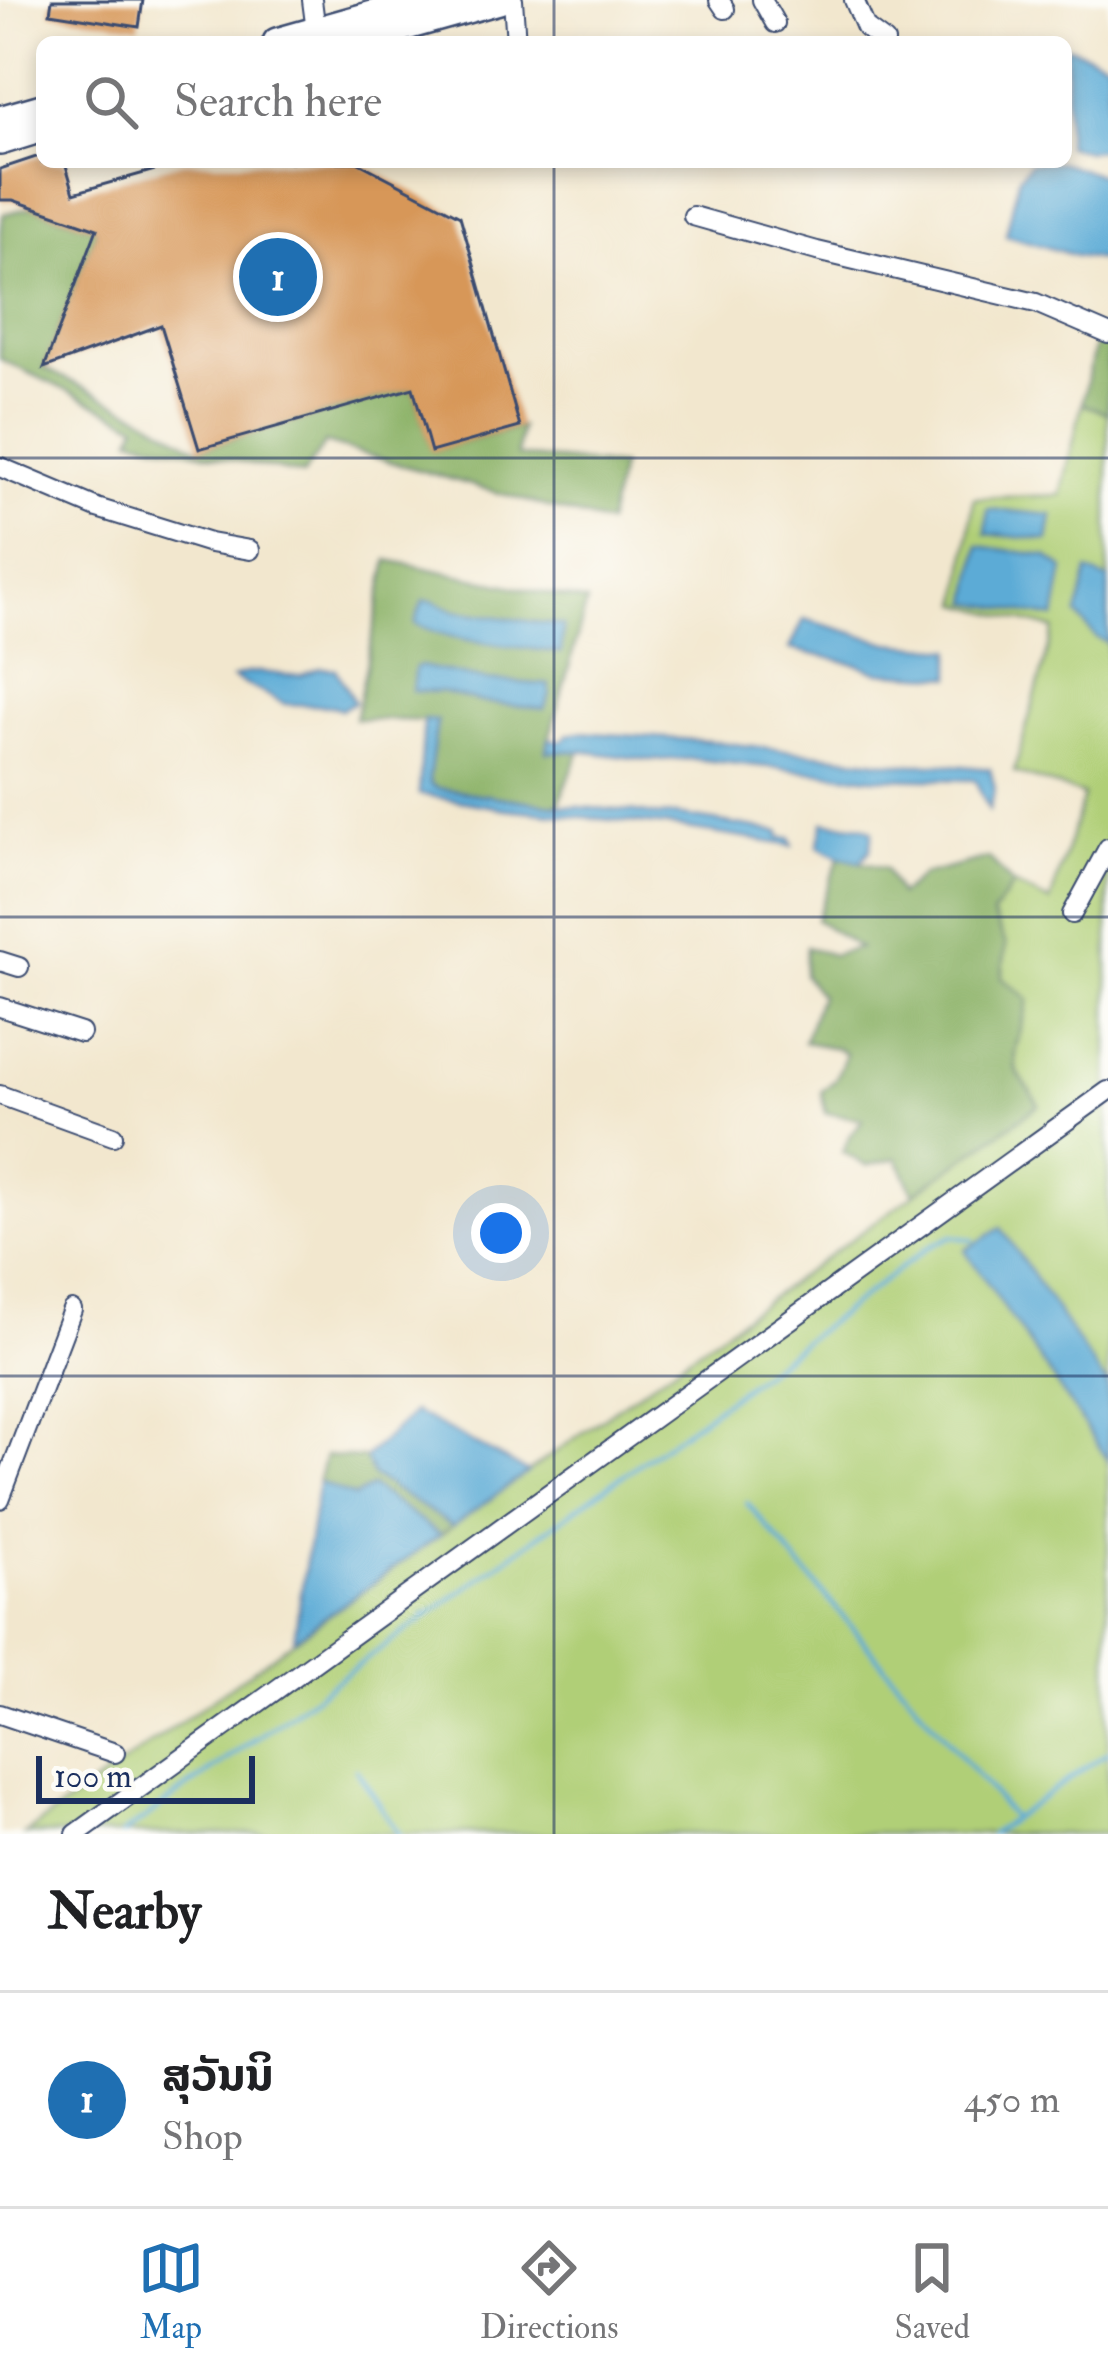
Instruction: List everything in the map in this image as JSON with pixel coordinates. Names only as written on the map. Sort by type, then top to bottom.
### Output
[{"type":"highway","points":[[298,36],[426,0]]},
{"type":"highway","points":[[370,36],[499,0]]},
{"type":"highway","points":[[0,120],[36,110]]},
{"type":"highway","points":[[0,141],[36,130]]},
{"type":"street","points":[[312,0],[316,31]]},
{"type":"street","points":[[513,0],[516,36]]},
{"type":"street","points":[[762,0],[776,23]]},
{"type":"street","points":[[854,0],[866,28],[877,36]]},
{"type":"street","points":[[693,216],[1036,303],[1108,334]]},
{"type":"street","points":[[0,467],[97,508],[210,543],[250,550]]},
{"type":"street","points":[[1072,914],[1108,848]]},
{"type":"street","points":[[0,1007],[81,1033]]},
{"type":"street","points":[[76,1834],[1108,1090]]},
{"type":"street","points":[[0,1095],[113,1136]]},
{"type":"street","points":[[0,1499],[71,1310]]},
{"type":"street","points":[[0,1714],[115,1753]]},
{"type":"green space","points":[[33,207],[97,229],[44,368],[199,449],[413,388],[432,451],[521,427],[517,456],[621,466],[607,524],[325,443],[303,475],[132,438],[137,424],[0,359],[3,214]]},
{"type":"green space","points":[[1096,339],[1108,344],[1108,413],[1082,404]]},
{"type":"green space","points":[[1082,404],[1108,413],[1108,1834],[25,1834],[1038,1105],[1016,1070],[1015,1051],[1029,999],[1002,978],[1006,944],[992,915],[1013,885],[1050,902],[1084,795],[1014,772],[1054,629],[960,604],[974,498],[1061,495]]},
{"type":"green space","points":[[388,560],[587,602],[547,751],[580,751],[559,803],[437,788],[429,778],[437,721],[355,719]]},
{"type":"green space","points":[[839,857],[885,868],[899,895],[922,875],[989,858],[1013,885],[992,915],[1006,944],[1002,978],[1029,999],[1015,1051],[1016,1070],[1039,1105],[914,1194],[897,1158],[866,1166],[843,1152],[863,1119],[826,1113],[821,1092],[835,1080],[846,1054],[804,1042],[820,995],[804,975],[806,947],[833,955],[859,948],[816,920]]},
{"type":"green space","points":[[325,1456],[365,1458],[373,1476],[453,1526],[440,1535],[372,1487],[354,1497],[318,1482]]},
{"type":"water","points":[[1072,48],[1108,62],[1108,146],[1087,151],[1072,147]]},
{"type":"water","points":[[1072,166],[1108,177],[1108,261],[1006,235],[1019,177],[1026,168]]},
{"type":"water","points":[[988,509],[1052,515],[1048,540],[986,534]]},
{"type":"water","points":[[979,546],[1047,556],[1064,569],[1055,618],[970,602]]},
{"type":"water","points":[[1088,571],[1108,580],[1108,643],[1077,615]]},
{"type":"water","points":[[423,601],[455,611],[563,626],[561,653],[431,630],[415,623]]},
{"type":"water","points":[[804,619],[889,643],[952,649],[952,677],[877,672],[790,649]]},
{"type":"water","points":[[415,667],[484,680],[549,685],[550,694],[544,709],[412,691]]},
{"type":"water","points":[[336,669],[354,702],[341,710],[285,704],[233,678],[250,672],[302,675]]},
{"type":"water","points":[[424,720],[437,721],[429,778],[437,788],[552,805],[677,815],[780,832],[780,838],[791,838],[793,846],[419,794]]},
{"type":"water","points":[[579,732],[990,769],[995,789],[989,810],[975,780],[873,778],[693,759],[547,752],[549,739],[563,741]]},
{"type":"water","points":[[824,822],[873,831],[870,850],[860,862],[818,846]]},
{"type":"water","points":[[1001,1228],[1108,1387],[1108,1460],[965,1250]]},
{"type":"water","points":[[414,1412],[528,1472],[453,1526],[373,1476],[365,1458]]},
{"type":"water","points":[[318,1482],[354,1497],[372,1487],[440,1535],[294,1639]]},
{"type":"building","points":[[52,0],[143,0],[139,27],[50,13]]},
{"type":"building","points":[[36,157],[36,168],[67,168],[74,193],[162,168],[368,168],[460,216],[520,427],[431,452],[413,388],[199,449],[161,325],[44,368],[97,229],[13,200],[0,200],[0,169]]},
{"type":"waterway","points":[[123,1834],[704,1417],[927,1248],[952,1236],[973,1240]]},
{"type":"waterway","points":[[747,1503],[1013,1818]]},
{"type":"waterway","points":[[991,1834],[1108,1752]]},
{"type":"waterway","points":[[356,1769],[399,1834]]},
{"type":"place","name":"ສຸວັນນິ","points":[[278,277]]}]
